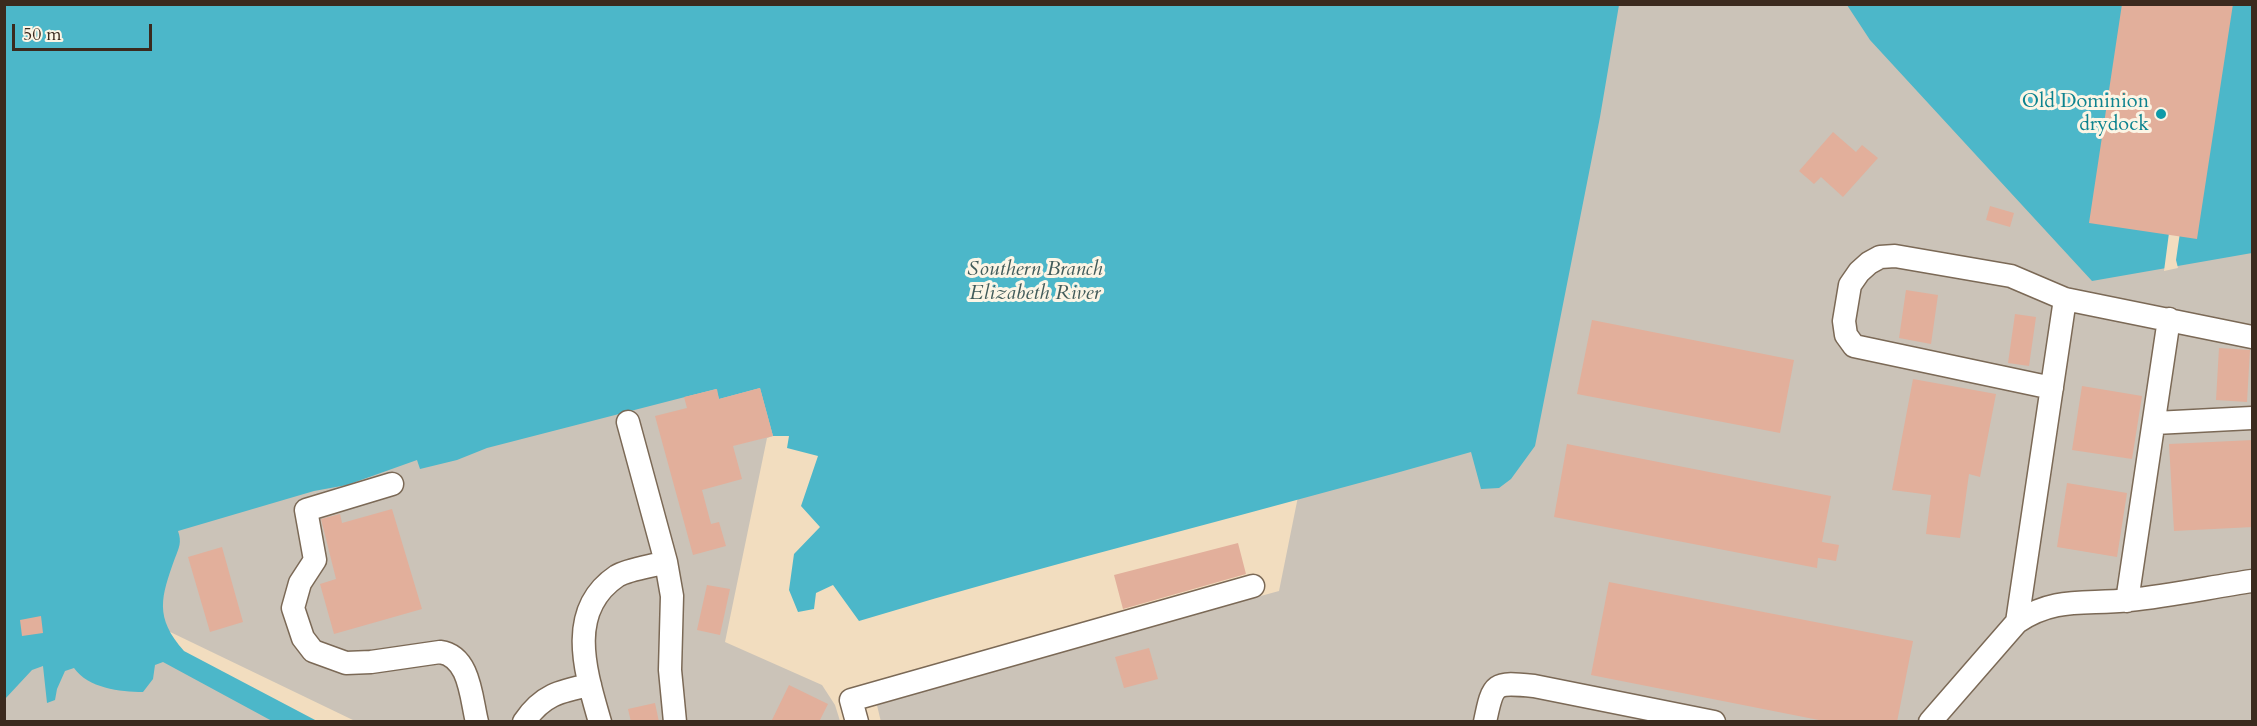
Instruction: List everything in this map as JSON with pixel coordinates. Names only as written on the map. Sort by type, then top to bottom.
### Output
[{"type":"lane","points":[[2052,388],[1854,346],[1846,335],[1844,321],[1850,285],[1858,272],[1880,257],[1895,256],[2011,276],[2065,299],[2253,337]]},
{"type":"lane","points":[[2017,621],[2065,299]]},
{"type":"lane","points":[[2127,600],[2169,319]]},
{"type":"lane","points":[[2154,423],[2253,418]]},
{"type":"lane","points":[[628,422],[666,562],[672,596],[670,670],[675,722]]},
{"type":"lane","points":[[392,484],[306,510],[315,560],[300,583],[293,608],[303,638],[313,651],[346,663],[448,653],[457,659],[466,672],[477,722]]},
{"type":"lane","points":[[600,722],[584,655],[584,627],[591,605],[618,575],[666,562]]},
{"type":"lane","points":[[1930,722],[2017,621],[2042,608],[2065,603],[2127,600],[2253,581]]},
{"type":"lane","points":[[857,722],[851,700],[1253,586]]},
{"type":"lane","points":[[1485,722],[1493,690],[1500,684],[1508,683],[1534,686],[1714,722]]},
{"type":"lane","points":[[524,722],[533,709],[560,691],[590,685]]},
{"type":"shaded area","points":[[1397,5],[2252,5],[2252,721],[881,722],[876,701],[1279,591]]},
{"type":"shaded area","points":[[829,50],[773,436],[767,438],[725,642],[822,685],[835,705],[840,721],[355,721],[164,629],[154,649],[294,721],[5,721],[5,141]]},
{"type":"water","name":"Southern Branch Elizabeth River","points":[[5,5],[1619,5],[1600,117],[1535,446],[1511,479],[1499,488],[1481,489],[1471,452],[1011,577],[859,621],[833,585],[816,593],[814,609],[798,612],[789,590],[794,554],[820,527],[801,506],[818,456],[787,448],[789,436],[773,436],[760,388],[719,399],[716,389],[487,448],[457,460],[420,469],[417,460],[347,485],[314,491],[178,531],[180,545],[164,596],[164,617],[168,628],[184,651],[317,721],[272,721],[163,662],[155,665],[153,679],[143,692],[105,688],[87,680],[74,668],[65,671],[55,700],[47,703],[43,666],[32,670],[5,699]]},
{"type":"water","points":[[1847,5],[2252,5],[2252,253],[2092,281],[1870,40]]},
{"type":"pier","points":[[2172,210],[2183,212],[2176,260],[2178,268],[2164,271]]},
{"type":"building","name":"Old Dominion drydock","points":[[2122,4],[2233,4],[2197,239],[2089,223]]},
{"type":"building","points":[[1833,132],[1856,152],[1862,145],[1878,158],[1843,197],[1821,177],[1814,184],[1799,171]]},
{"type":"building","points":[[1990,206],[2014,213],[2010,227],[1986,220]]},
{"type":"building","points":[[1906,290],[1938,295],[1931,344],[1899,338]]},
{"type":"building","points":[[2015,314],[2036,317],[2029,366],[2008,363]]},
{"type":"building","points":[[1592,320],[1794,360],[1780,433],[1577,394]]},
{"type":"building","points":[[2219,348],[2250,350],[2247,402],[2216,400]]},
{"type":"building","points":[[1913,379],[1996,394],[1980,477],[1969,474],[1960,538],[1926,534],[1931,495],[1892,490]]},
{"type":"building","points":[[2082,386],[2142,396],[2132,459],[2072,450]]},
{"type":"building","points":[[760,388],[773,436],[733,446],[742,479],[702,490],[711,524],[719,522],[726,546],[693,555],[655,416],[687,408],[684,397],[717,389],[719,399]]},
{"type":"building","points":[[2253,440],[2253,527],[2174,531],[2169,444]]},
{"type":"building","points":[[1567,444],[1831,496],[1822,542],[1839,545],[1836,561],[1818,558],[1817,568],[1554,517]]},
{"type":"building","points":[[2067,483],[2127,493],[2117,557],[2057,547]]},
{"type":"building","points":[[392,509],[422,609],[334,634],[320,584],[336,579],[321,519],[340,514],[342,523]]},
{"type":"building","points":[[1238,543],[1246,574],[1123,609],[1114,575]]},
{"type":"building","points":[[222,547],[243,622],[210,632],[188,557]]},
{"type":"building","points":[[1609,582],[1913,641],[1897,722],[1829,722],[1591,675]]},
{"type":"building","points":[[707,585],[730,589],[720,635],[697,630]]},
{"type":"building","points":[[41,616],[43,633],[22,636],[20,620]]},
{"type":"building","points":[[1149,648],[1158,679],[1124,688],[1115,657]]},
{"type":"building","points":[[789,685],[828,704],[819,722],[771,722]]},
{"type":"building","points":[[655,703],[659,722],[631,722],[628,709]]},
{"type":"place","name":"Old Dominion drydock","points":[[2161,114]]}]
